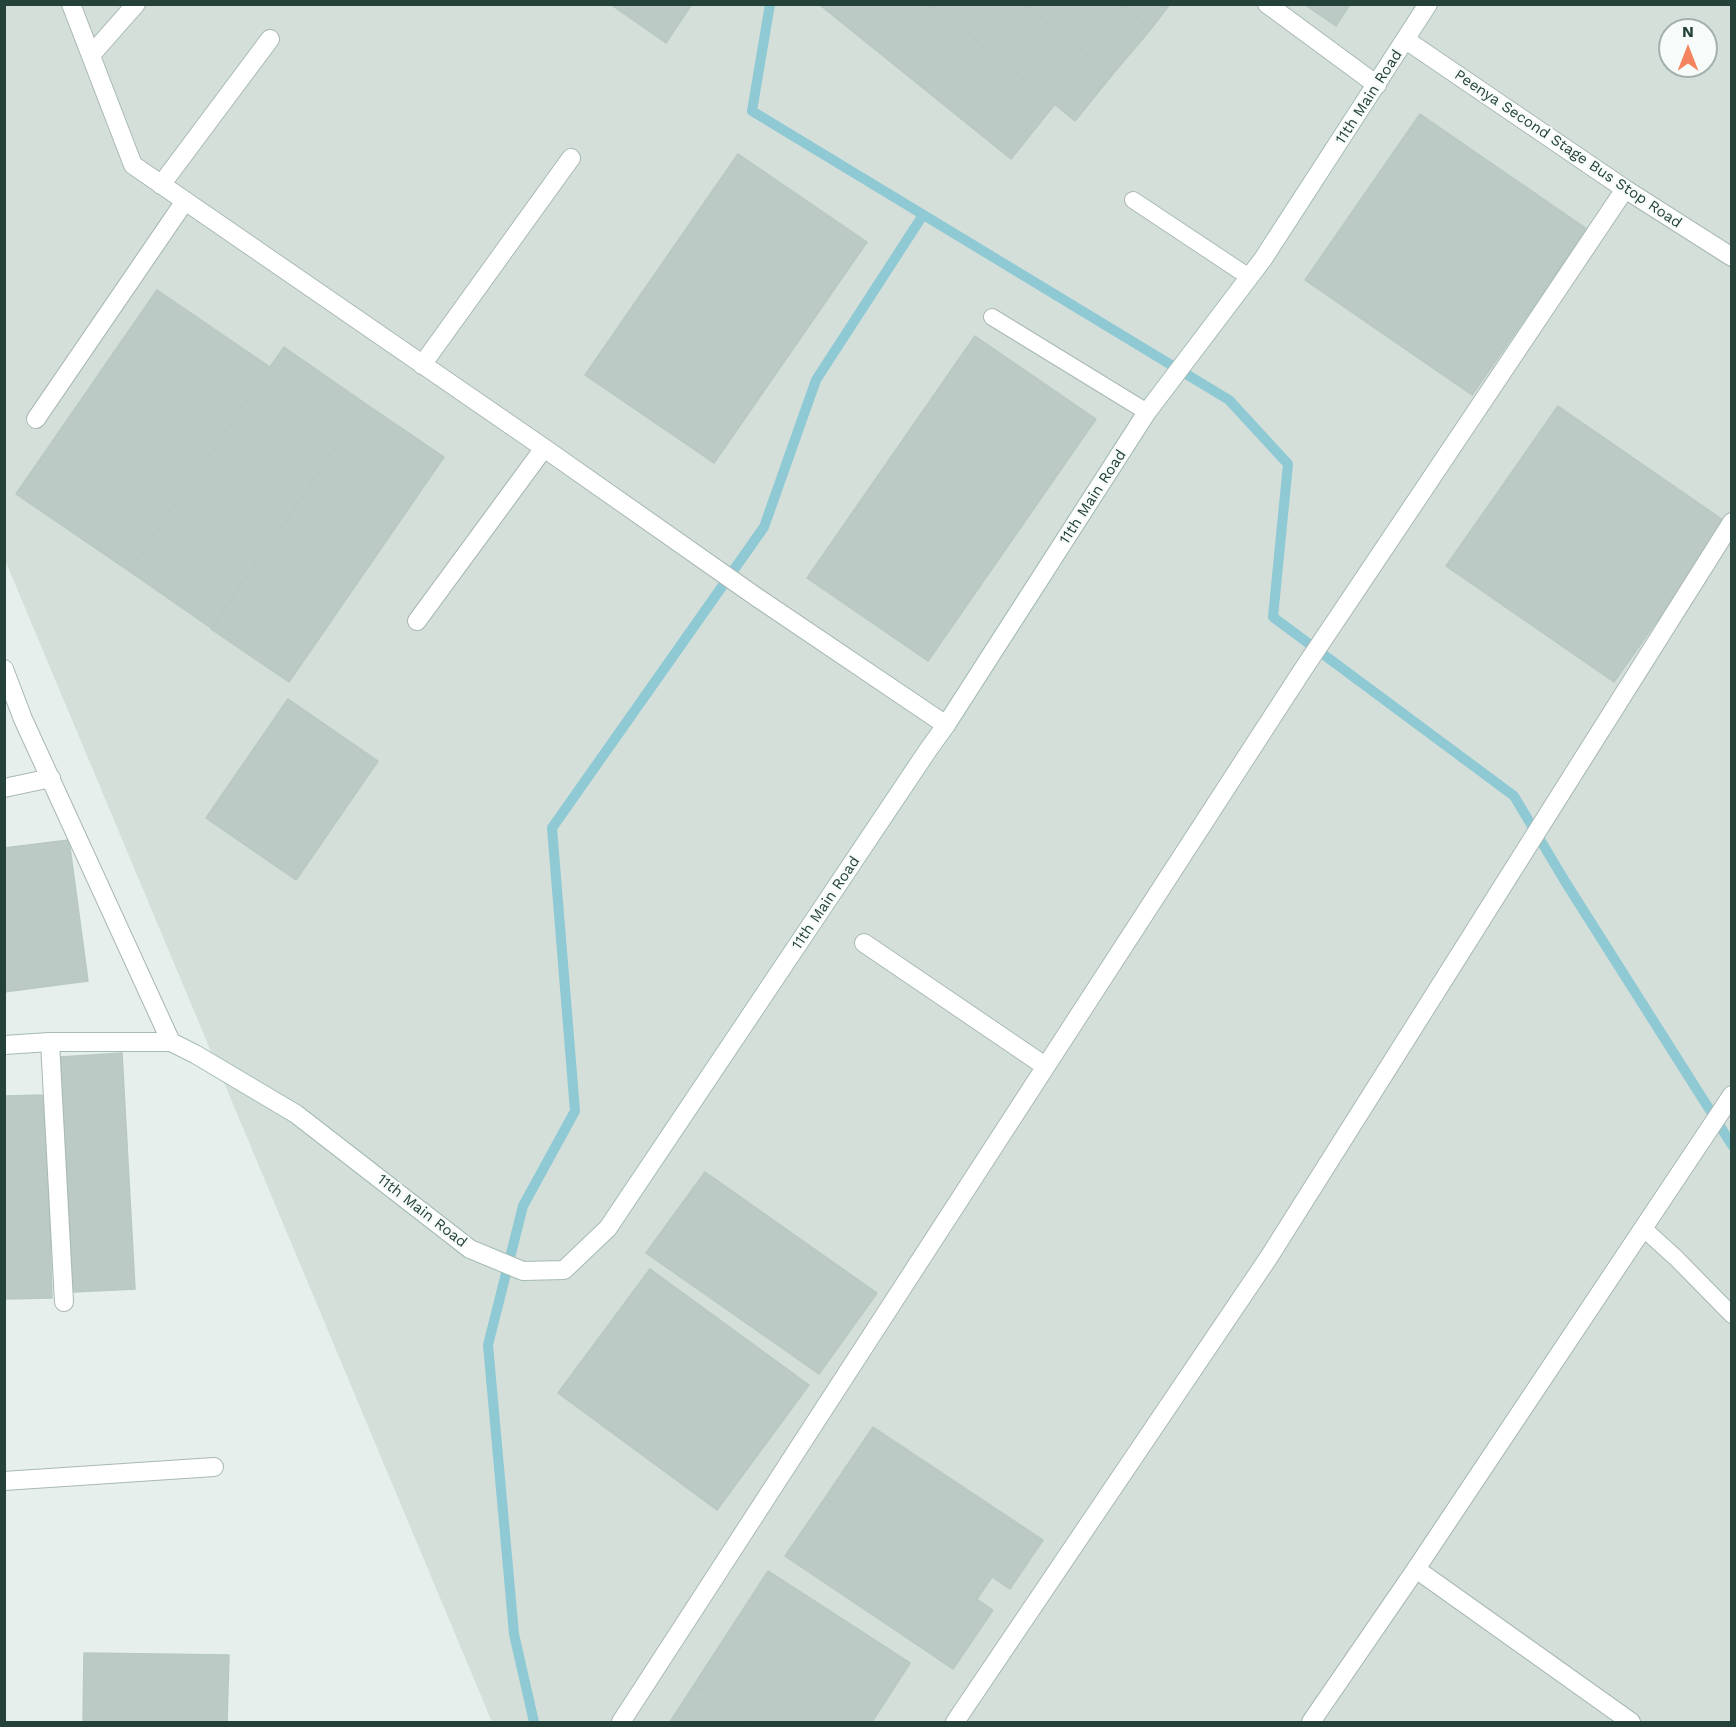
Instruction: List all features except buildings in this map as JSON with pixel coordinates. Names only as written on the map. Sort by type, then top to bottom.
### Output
[{"type":"street","points":[[72,4],[133,165],[755,596],[946,725]]},
{"type":"street","points":[[91,55],[136,4]]},
{"type":"street","points":[[1267,4],[1377,85]]},
{"type":"street","name":"11th Main Road","points":[[4,1045],[50,1042],[171,1042],[296,1114],[470,1249],[523,1271],[564,1270],[608,1228],[946,725],[1147,412],[1263,259],[1428,4]]},
{"type":"street","points":[[161,185],[270,39]]},
{"type":"street","name":"Peenya Second Stage Bus Stop Road","points":[[1406,40],[1625,189],[1731,257]]},
{"type":"street","points":[[422,365],[571,158]]},
{"type":"street","points":[[621,1722],[1302,671],[1625,189]]},
{"type":"street","points":[[36,419],[185,201]]},
{"type":"street","points":[[417,621],[544,448]]},
{"type":"street","points":[[955,1722],[1269,1257],[1731,522]]},
{"type":"street","points":[[4,669],[22,719],[171,1042]]},
{"type":"street","points":[[4,788],[51,778]]},
{"type":"street","points":[[864,943],[1046,1066]]},
{"type":"street","points":[[50,1042],[64,1302]]},
{"type":"street","points":[[1311,1722],[1416,1569],[1731,1096]]},
{"type":"street","points":[[4,1481],[214,1467]]},
{"type":"street","points":[[1416,1569],[1631,1722]]},
{"type":"lane","points":[[1133,200],[1249,277]]},
{"type":"lane","points":[[992,317],[1147,412]]},
{"type":"lane","points":[[1643,1228],[1677,1258],[1731,1315]]},
{"type":"shaded area","points":[[4,5],[1731,5],[1731,1722],[492,1722],[5,560]]},
{"type":"waterway","points":[[770,4],[752,111],[1229,400],[1288,464],[1273,617],[1514,796],[1566,883],[1732,1145]]},
{"type":"waterway","points":[[534,1722],[514,1634],[488,1345],[523,1206],[575,1111],[552,828],[764,527],[816,380],[923,215]]}]
